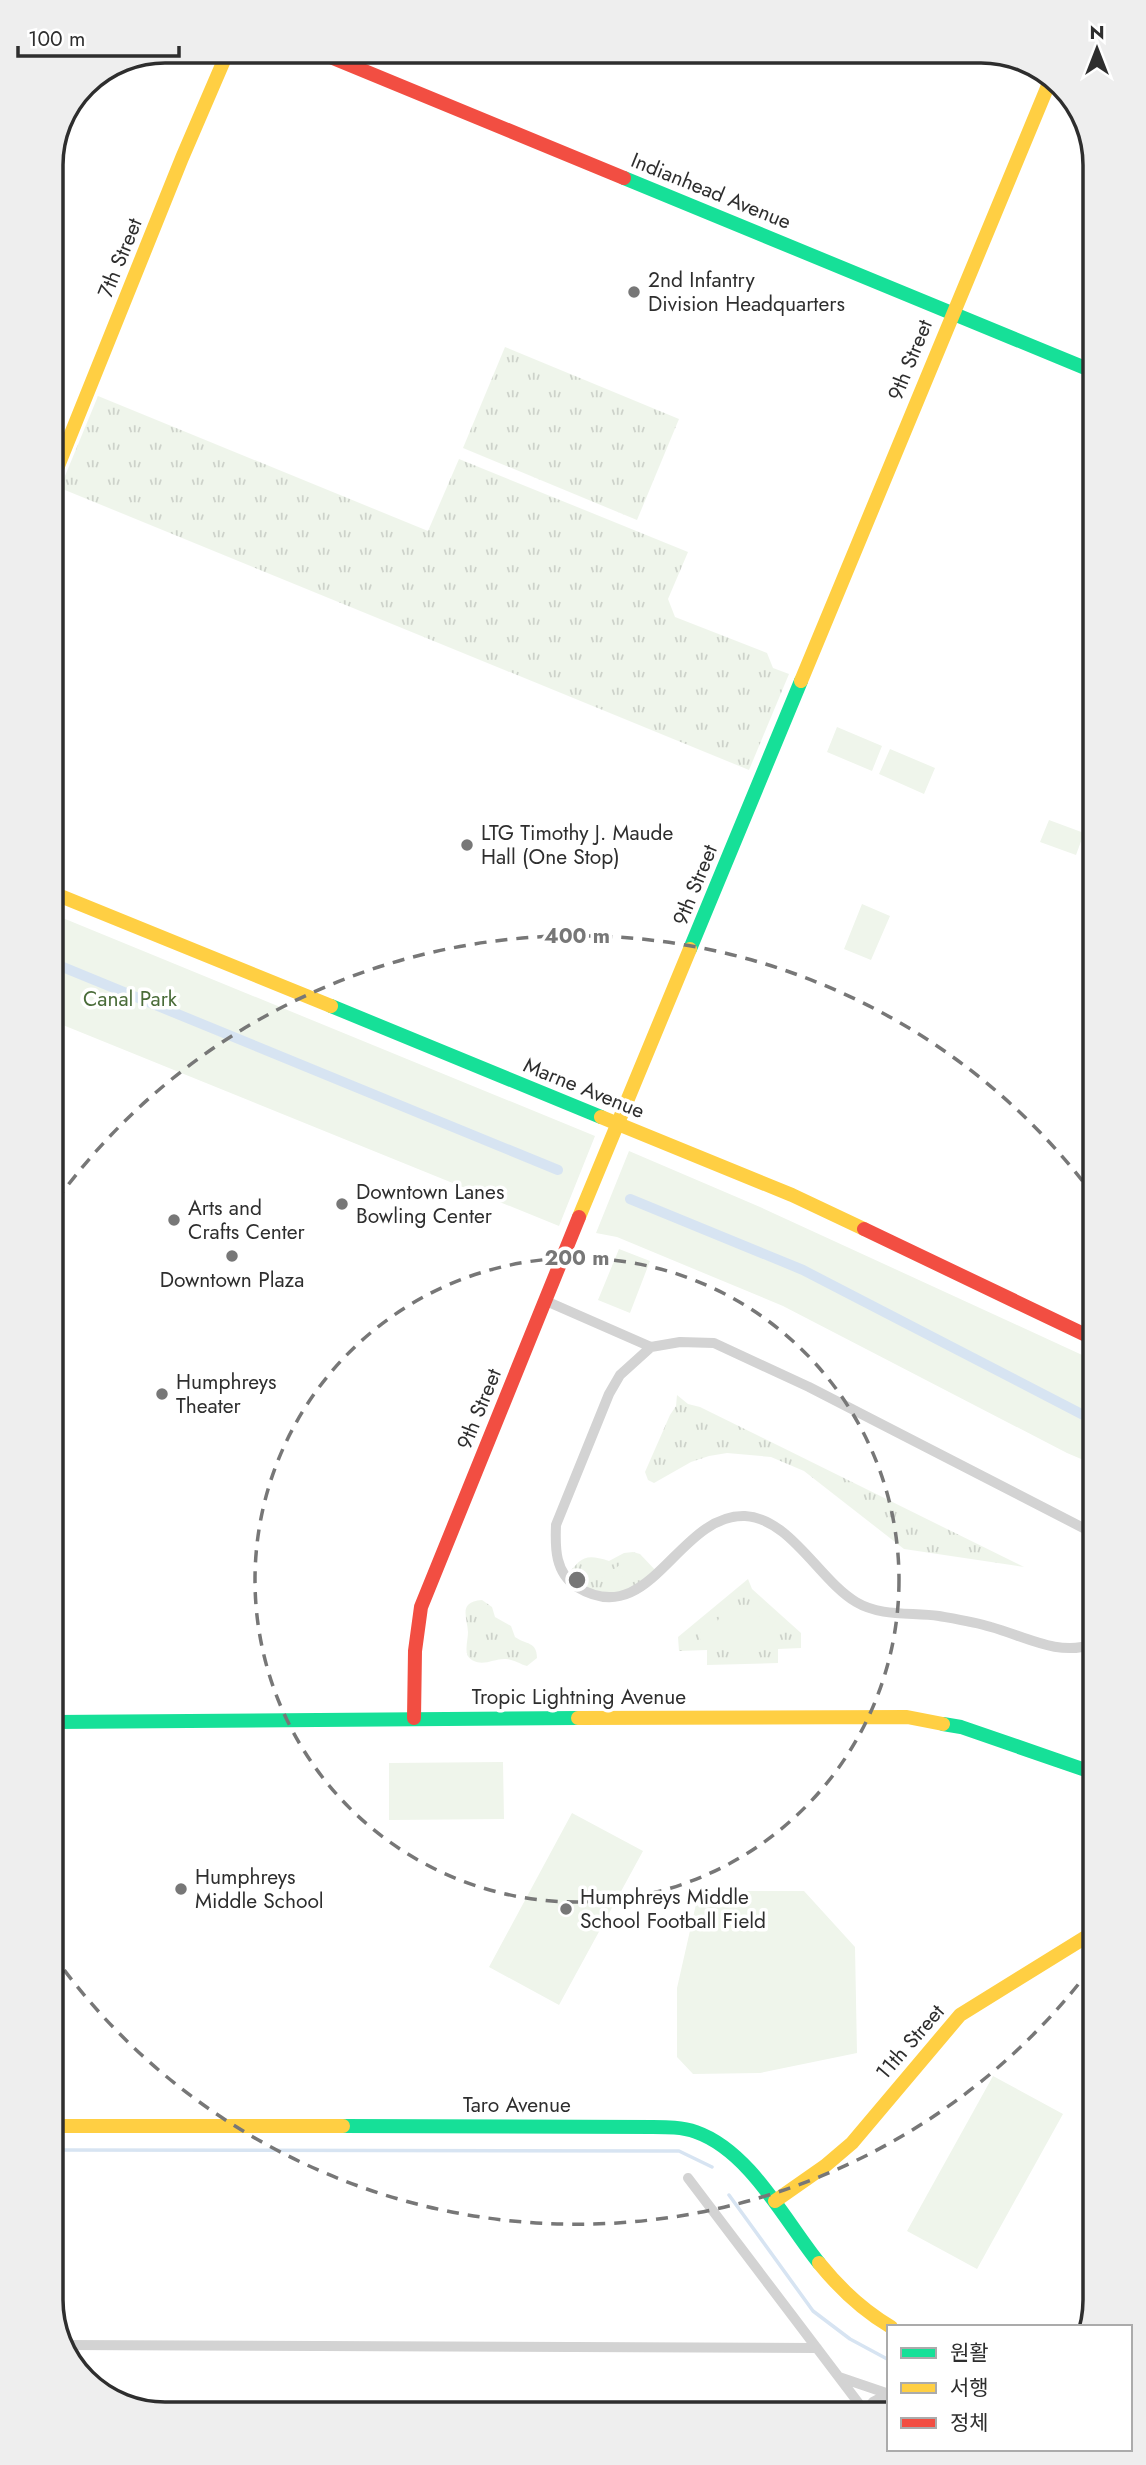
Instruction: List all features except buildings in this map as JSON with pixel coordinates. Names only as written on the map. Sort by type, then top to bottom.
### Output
[{"type":"street","name":"7th Street","points":[[63,455],[223,63]]},
{"type":"street","name":"Indianhead Avenue","points":[[345,63],[1083,367]]},
{"type":"street","name":"9th Street","points":[[414,1718],[415,1651],[421,1607],[1047,88]]},
{"type":"street","name":"Marne Avenue","points":[[63,897],[792,1195],[1083,1333]]},
{"type":"street","points":[[546,1301],[651,1347]]},
{"type":"street","points":[[1083,1528],[809,1387],[714,1343],[680,1342],[651,1347],[620,1375],[609,1394],[556,1525],[555,1546],[558,1563],[566,1577],[576,1586],[603,1597],[616,1598],[629,1594],[657,1573],[705,1528],[743,1516],[761,1520],[780,1530],[854,1601],[870,1609],[938,1616],[989,1626],[1067,1650],[1083,1646]]},
{"type":"street","name":"Tropic Lightning Avenue","points":[[63,1722],[906,1717],[961,1727],[1083,1769]]},
{"type":"street","name":"11th Street","points":[[775,2201],[850,2145],[870,2124],[943,2031],[960,2015],[1083,1939]]},
{"type":"street","name":"Taro Avenue","points":[[63,2126],[676,2128],[696,2133],[733,2153],[775,2201],[833,2281],[870,2316],[887,2325]]},
{"type":"street","points":[[688,2178],[859,2402]]},
{"type":"street","points":[[74,2345],[817,2348]]},
{"type":"street","points":[[839,2376],[887,2394]]},
{"type":"green space","points":[[505,347],[679,419],[637,520],[463,448]]},
{"type":"green space","points":[[98,396],[428,531],[459,459],[688,552],[668,599],[675,617],[767,653],[773,668],[789,674],[749,770],[63,489],[63,481]]},
{"type":"green space","points":[[837,727],[882,746],[872,771],[827,752]]},
{"type":"green space","points":[[890,749],[935,768],[924,794],[879,774]]},
{"type":"green space","points":[[1049,820],[1083,833],[1076,855],[1040,842]]},
{"type":"green space","points":[[862,904],[890,916],[871,960],[844,949]]},
{"type":"green space","name":"Canal Park","points":[[63,918],[595,1136],[559,1226],[63,1025]]},
{"type":"green space","points":[[629,1151],[760,1207],[1083,1355],[1083,1460],[783,1306],[617,1237],[596,1233]]},
{"type":"green space","points":[[619,1249],[650,1261],[630,1313],[598,1300]]},
{"type":"green space","points":[[677,1395],[688,1404],[700,1407],[1024,1567],[904,1549],[804,1471],[771,1457],[727,1453],[709,1456],[691,1462],[654,1483],[648,1480],[645,1472],[676,1406]]},
{"type":"green space","points":[[624,1553],[640,1554],[658,1573],[640,1587],[603,1597],[566,1577],[584,1559],[594,1557],[609,1561]]},
{"type":"green space","points":[[594,1561],[604,1568],[614,1569],[626,1561],[634,1565],[634,1570],[630,1579],[611,1572],[595,1580],[587,1576],[585,1570],[590,1562]]},
{"type":"green space","points":[[748,1579],[752,1589],[801,1633],[801,1648],[778,1649],[778,1663],[707,1665],[707,1650],[679,1651],[678,1637]]},
{"type":"green space","points":[[482,1600],[492,1607],[495,1617],[511,1626],[515,1637],[533,1646],[537,1658],[527,1666],[509,1659],[482,1663],[470,1659],[467,1652],[466,1611],[474,1601]]},
{"type":"green space","points":[[735,1607],[748,1608],[759,1617],[765,1612],[772,1612],[776,1620],[772,1627],[764,1628],[757,1646],[740,1655],[723,1650],[715,1641],[701,1640],[699,1636],[703,1628],[716,1626],[722,1613]]},
{"type":"green space","points":[[503,1762],[504,1819],[389,1820],[389,1763]]},
{"type":"green space","name":"Humphreys Middle School Football Field","points":[[572,1813],[643,1851],[559,2005],[489,1967]]},
{"type":"green space","points":[[699,1891],[804,1891],[855,1947],[857,2053],[760,2073],[693,2074],[677,2057],[677,1988]]},
{"type":"green space","points":[[993,2076],[1063,2114],[977,2269],[907,2231]]},
{"type":"waterway","points":[[63,967],[558,1170]]},
{"type":"waterway","points":[[630,1199],[803,1270],[1083,1415]]},
{"type":"waterway","points":[[63,2150],[679,2151],[712,2167]]},
{"type":"waterway","points":[[729,2195],[813,2311],[850,2339],[887,2359]]},
{"type":"traffic: fast","points":[[624,178],[1083,367]]},
{"type":"traffic: fast","points":[[690,949],[801,681]]},
{"type":"traffic: fast","points":[[331,1006],[601,1117]]},
{"type":"traffic: fast","points":[[63,1722],[578,1718]]},
{"type":"traffic: fast","points":[[943,1724],[961,1727],[1083,1769]]},
{"type":"traffic: fast","points":[[343,2126],[658,2127],[691,2130],[715,2141],[750,2171],[819,2263]]},
{"type":"traffic: slow","points":[[63,454],[223,63]]},
{"type":"traffic: slow","points":[[801,681],[1047,88]]},
{"type":"traffic: slow","points":[[63,897],[331,1006]]},
{"type":"traffic: slow","points":[[579,1217],[690,949]]},
{"type":"traffic: slow","points":[[601,1117],[792,1195],[864,1229]]},
{"type":"traffic: slow","points":[[578,1718],[907,1717],[943,1724]]},
{"type":"traffic: slow","points":[[775,2201],[825,2166],[852,2143],[960,2015],[1083,1939]]},
{"type":"traffic: slow","points":[[63,2126],[343,2126]]},
{"type":"traffic: slow","points":[[819,2263],[852,2298],[888,2325]]},
{"type":"traffic: jam","points":[[345,63],[624,178]]},
{"type":"traffic: jam","points":[[414,1718],[415,1651],[421,1607],[579,1217]]},
{"type":"traffic: jam","points":[[864,1229],[1083,1334]]},
{"type":"place","name":"2nd Infantry Division Headquarters","points":[[634,292]]},
{"type":"place","name":"LTG Timothy J. Maude Hall (One Stop)","points":[[467,845]]},
{"type":"place","name":"Downtown Lanes Bowling Center","points":[[342,1204]]},
{"type":"place","name":"Arts and Crafts Center","points":[[174,1220]]},
{"type":"place","name":"Downtown Plaza","points":[[232,1256]]},
{"type":"place","name":"Humphreys Theater","points":[[162,1394]]},
{"type":"place","name":"Humphreys Middle School","points":[[181,1889]]},
{"type":"place","name":"Humphreys Middle School Football Field","points":[[566,1909]]}]
